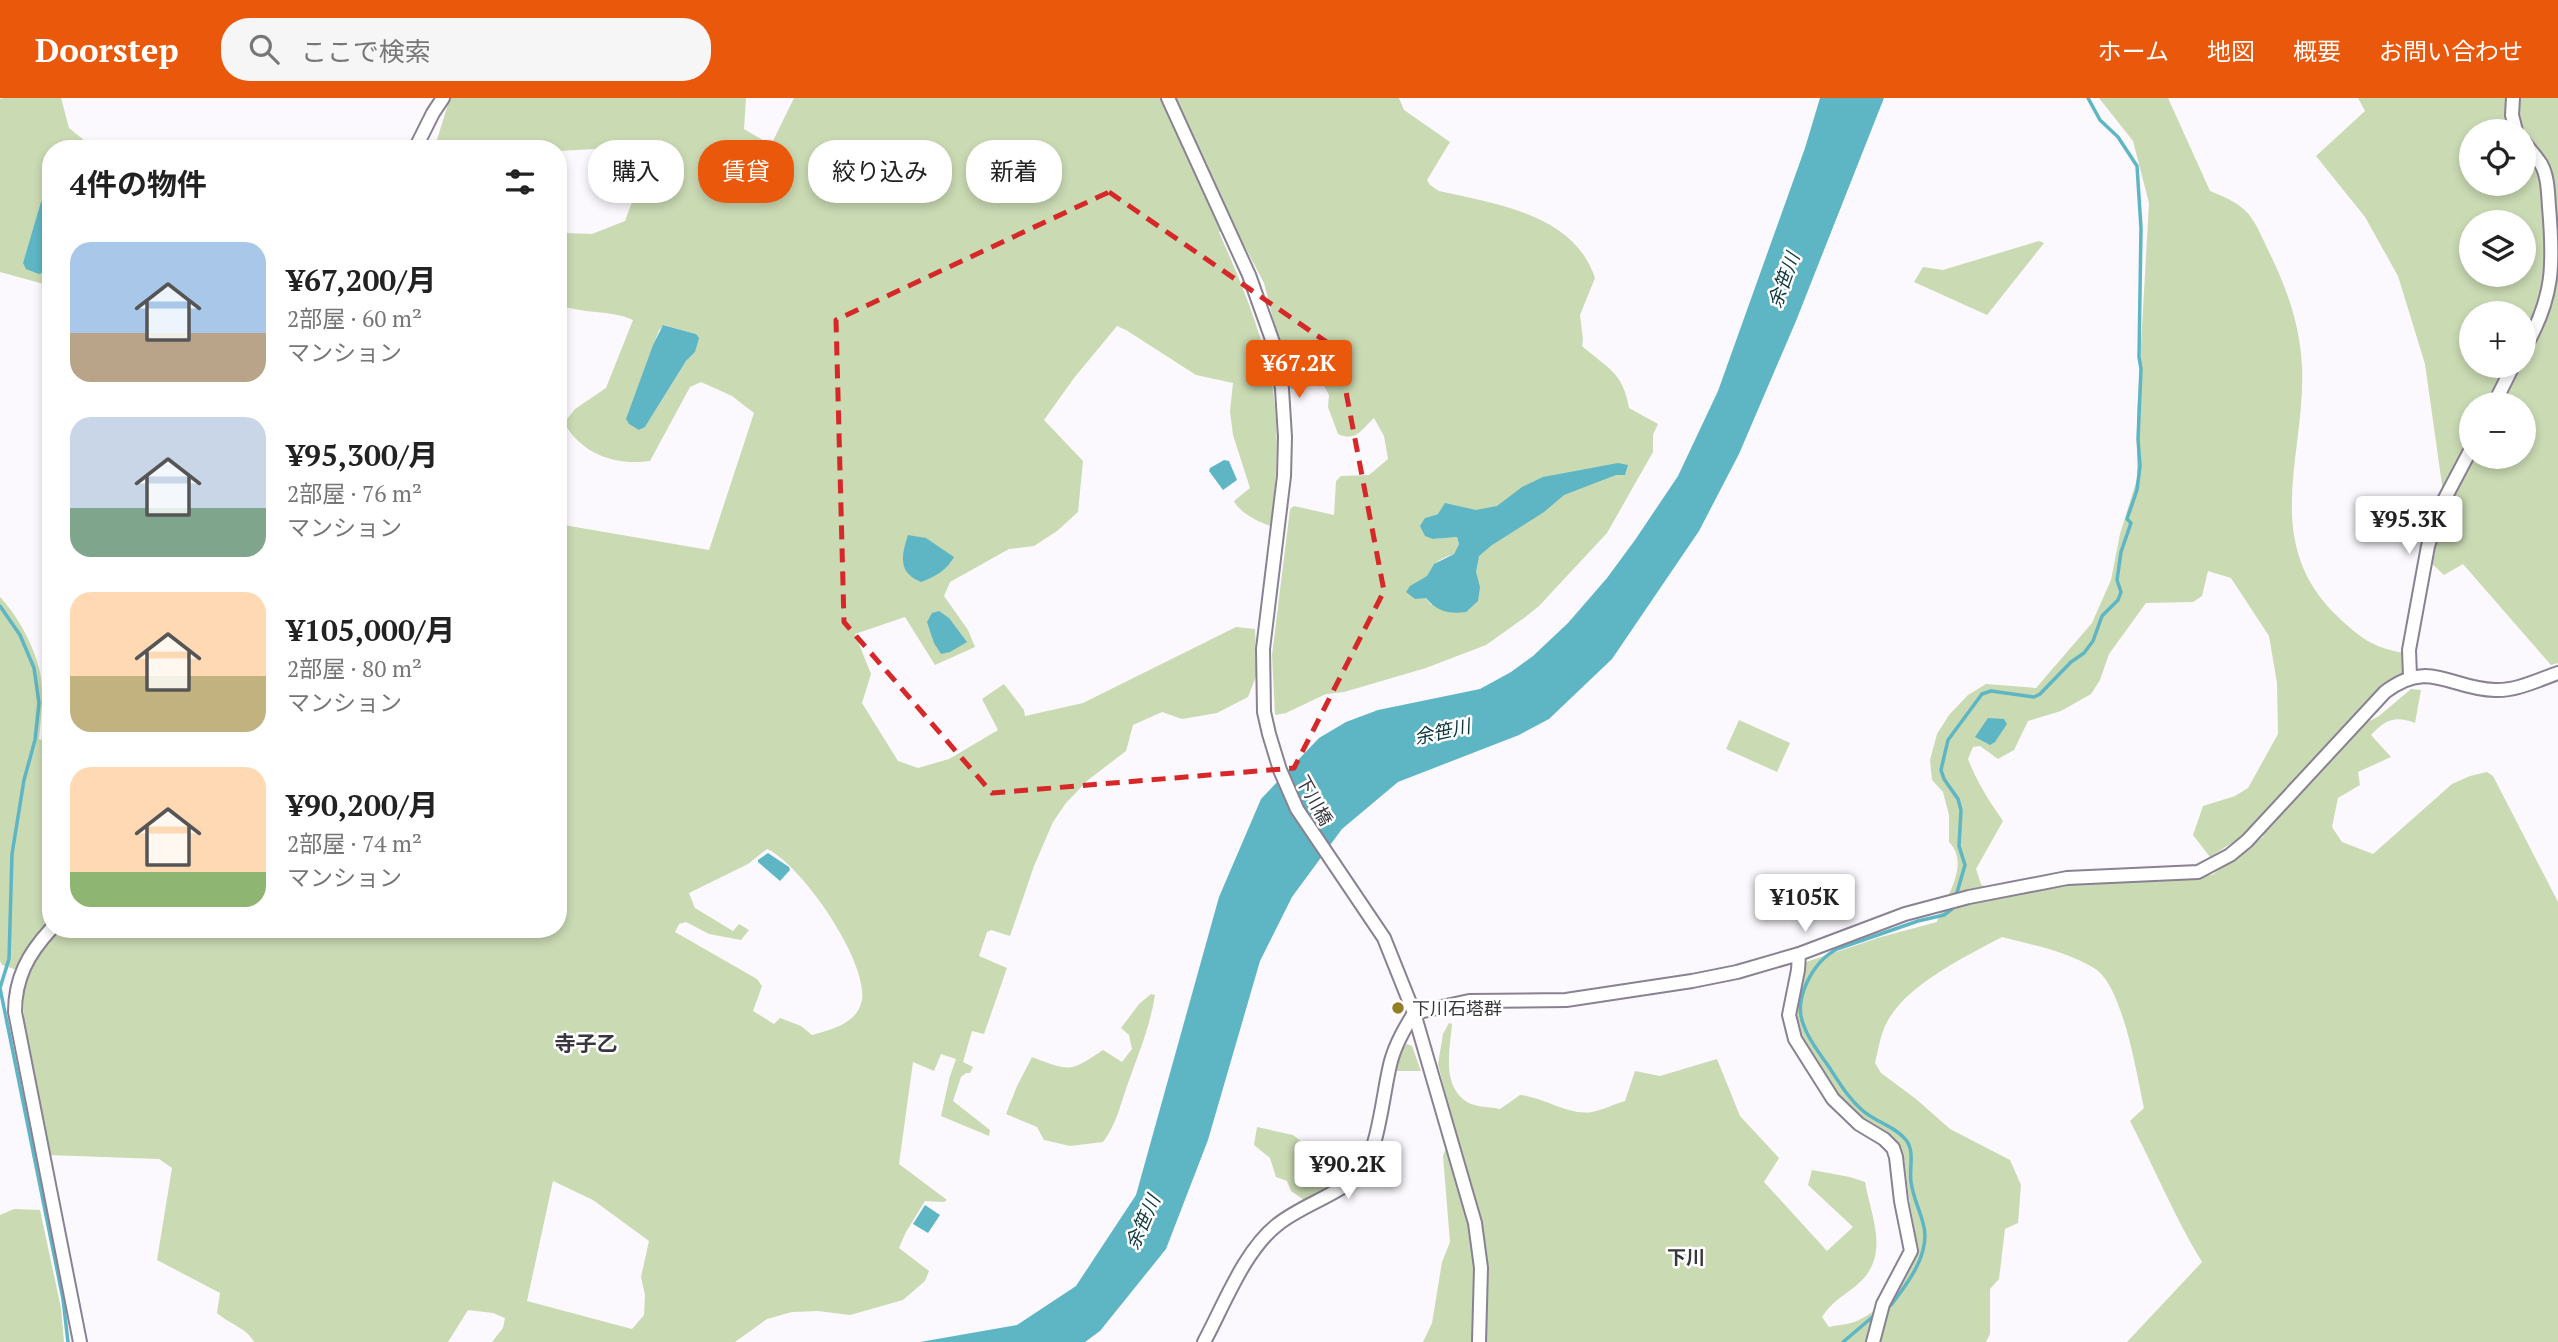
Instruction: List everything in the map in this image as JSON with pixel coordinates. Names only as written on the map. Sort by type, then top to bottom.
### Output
[{"type":"street","points":[[420,140],[443,98]]},
{"type":"street","name":"下川橋","points":[[1167,98],[1250,275],[1275,348],[1282,389],[1284,476],[1263,649],[1264,712],[1269,734],[1297,809],[1384,938],[1414,1013],[1475,1223],[1481,1269],[1479,1342]]},
{"type":"street","points":[[2513,98],[2513,119]]},
{"type":"street","points":[[2536,157],[2546,178],[2553,261],[2550,289],[2536,326]]},
{"type":"street","points":[[2410,676],[2409,650],[2428,546],[2442,504],[2460,469]]},
{"type":"street","points":[[1204,1342],[1251,1253],[1263,1237],[1279,1223],[1359,1174],[1369,1158],[1374,1142],[1398,1039],[1414,1013],[1469,1001],[1566,1000],[1692,981],[1737,972],[1799,954],[1905,915],[1969,897],[2067,878],[2198,872],[2230,855],[2246,841],[2385,692],[2398,682],[2410,676],[2431,677],[2490,690],[2508,690],[2558,673]]},
{"type":"street","points":[[43,938],[26,963],[15,993],[15,1012],[80,1342]]},
{"type":"street","points":[[1799,954],[1789,1014],[1795,1039],[1833,1099],[1859,1124],[1884,1139],[1893,1148],[1896,1157],[1911,1251],[1883,1304],[1872,1342]]},
{"type":"highlighted area","points":[[1109,192],[1338,350],[1384,591],[1294,768],[992,793],[844,622],[836,320]]},
{"type":"green space","points":[[61,98],[69,128],[84,140],[42,140],[42,211],[23,263],[42,269],[42,284],[0,272],[0,99]]},
{"type":"green space","points":[[450,98],[746,98],[744,129],[763,140],[698,140],[698,203],[794,203],[794,140],[773,140],[794,98],[1399,98],[1404,110],[1450,142],[1427,180],[1430,185],[1439,191],[1508,207],[1530,215],[1570,239],[1585,256],[1595,278],[1580,315],[1582,346],[1618,378],[1629,408],[1658,424],[1653,435],[1653,452],[1607,533],[1539,606],[1486,645],[1426,668],[1344,692],[1326,694],[1286,713],[1275,715],[1272,655],[1290,509],[1294,506],[1334,515],[1336,481],[1341,476],[1369,475],[1388,459],[1384,436],[1374,418],[1354,436],[1338,434],[1328,407],[1329,395],[1323,384],[1291,389],[1264,283],[1234,226],[1219,232],[1258,330],[1273,391],[1277,441],[1271,526],[1250,516],[1234,501],[1250,488],[1233,435],[1230,411],[1233,383],[1196,375],[1117,326],[1044,420],[1083,461],[1078,512],[1057,531],[1034,546],[1009,549],[950,582],[944,596],[968,630],[975,647],[935,665],[905,617],[855,634],[871,674],[862,703],[898,761],[918,768],[949,759],[998,730],[982,699],[1004,684],[1024,710],[1025,716],[1083,703],[1236,627],[1255,629],[1257,674],[1248,697],[1217,713],[1182,719],[1162,712],[1133,725],[1126,751],[1088,780],[1066,803],[1053,822],[1034,866],[1010,936],[991,930],[987,932],[979,956],[1007,968],[984,1034],[972,1031],[963,1062],[973,1067],[970,1073],[961,1077],[953,1101],[990,1130],[989,1136],[941,1116],[956,1059],[941,1054],[934,1071],[913,1062],[899,1164],[947,1200],[925,1201],[899,1248],[929,1271],[925,1281],[903,1300],[850,1315],[818,1311],[792,1312],[767,1319],[735,1342],[492,1342],[503,1328],[505,1318],[493,1313],[468,1310],[448,1342],[254,1342],[247,1333],[217,1313],[220,1293],[157,1260],[172,1168],[159,1159],[48,1155],[26,1041],[26,973],[2,965],[0,961],[0,597],[29,640],[41,677],[39,739],[42,740],[42,938],[567,938],[567,526],[709,550],[754,413],[732,396],[701,382],[690,387],[650,461],[624,462],[601,456],[571,434],[567,428],[567,419],[575,409],[606,388],[633,320],[615,314],[567,307],[567,233],[592,234],[625,221],[632,203],[684,203],[684,140],[588,140],[588,149],[567,151],[567,140],[437,140]],"holes":[[[664,325],[696,334],[695,352],[686,361],[645,427],[639,430],[644,370],[659,330]],[[1437,514],[1467,518],[1498,514],[1473,563],[1431,605],[1426,598],[1428,575],[1434,565],[1454,554],[1459,544],[1457,537],[1434,539],[1425,518]],[[767,849],[781,858],[814,893],[830,916],[844,939],[861,983],[862,1000],[855,1015],[843,1024],[812,1035],[801,1026],[780,1018],[774,1024],[753,1011],[762,986],[757,979],[675,932],[679,924],[686,922],[709,934],[741,940],[749,930],[739,924],[733,931],[695,908],[689,893],[748,864]],[[553,1181],[593,1200],[649,1241],[641,1277],[645,1295],[644,1315],[632,1329],[527,1301]]]},
{"type":"green space","points":[[2099,98],[2168,98],[2210,191],[2242,208],[2259,230],[2287,294],[2301,351],[2301,399],[2292,496],[2293,527],[2299,557],[2313,586],[2344,623],[2375,645],[2404,653],[2405,674],[2362,725],[2379,716],[2411,689],[2421,690],[2415,723],[2402,719],[2391,720],[2371,735],[2391,757],[2358,772],[2360,785],[2338,798],[2332,827],[2342,842],[2373,854],[2452,784],[2487,772],[2493,776],[2558,902],[2558,1342],[2127,1342],[2202,1262],[2130,1121],[2144,1108],[2121,1011],[2104,978],[2094,968],[2072,957],[2002,937],[1936,974],[1906,998],[1885,1026],[1875,1063],[1881,1073],[1950,1129],[2010,1160],[2021,1185],[2018,1223],[2005,1229],[1999,1279],[1990,1289],[1990,1334],[1986,1342],[1423,1342],[1432,1323],[1442,1262],[1450,1242],[1443,1156],[1454,1126],[1438,1064],[1443,1034],[1449,1023],[1452,1024],[1449,1066],[1453,1086],[1470,1104],[1500,1109],[1520,1095],[1583,1113],[1596,1111],[1625,1101],[1635,1071],[1660,1076],[1717,1059],[1740,1116],[1779,1158],[1764,1182],[1827,1251],[1853,1227],[1808,1185],[1812,1170],[1865,1182],[1876,1235],[1874,1261],[1858,1284],[1826,1311],[1822,1317],[1829,1327],[1851,1323],[1872,1312],[1892,1294],[1908,1273],[1915,1250],[1915,1236],[1903,1154],[1892,1139],[1849,1107],[1814,1061],[1797,1030],[1794,1014],[1796,996],[1806,962],[1937,922],[1954,881],[1958,860],[1949,842],[1949,815],[1943,792],[1932,780],[1930,760],[1937,734],[1949,715],[1968,695],[1986,684],[2036,688],[2092,623],[2111,580],[2120,534],[2137,479],[2137,416],[2149,203],[2133,141]],"holes":[[[2208,571],[2231,578],[2269,636],[2277,683],[2278,734],[2248,788],[2235,796],[2203,806],[2193,835],[2210,857],[2244,835],[2264,836],[2212,875],[2068,881],[1992,895],[1981,884],[1976,869],[2003,821],[1975,776],[1968,759],[1973,747],[1980,746],[1998,759],[2014,750],[2028,721],[2061,711],[2091,694],[2100,680],[2109,654],[2146,603],[2193,602],[2202,596]]]},
{"type":"green space","points":[[2358,98],[2558,98],[2558,663],[2551,665],[2463,564],[2444,575],[2431,563],[2445,506],[2425,364],[2398,276],[2365,217],[2316,156],[2365,111]]},
{"type":"green space","points":[[2039,241],[2044,243],[1987,315],[1914,282],[1923,267],[1943,270]]},
{"type":"green space","points":[[1739,720],[1790,743],[1777,772],[1726,749]]},
{"type":"green space","points":[[1151,994],[1155,995],[1143,1041],[1117,1115],[1103,1142],[1070,1146],[1044,1140],[1037,1127],[1006,1114],[1032,1057],[1070,1067],[1103,1050],[1122,1062],[1132,1049],[1129,1035],[1121,1028],[1139,1004]]},
{"type":"green space","points":[[1407,1044],[1412,1046],[1421,1071],[1395,1071],[1402,1048]]},
{"type":"green space","points":[[1257,1127],[1293,1135],[1301,1141],[1305,1158],[1322,1155],[1336,1177],[1341,1178],[1304,1200],[1291,1191],[1287,1181],[1276,1177],[1270,1158],[1254,1145]]},
{"type":"green space","points":[[14,1209],[40,1210],[61,1308],[64,1342],[0,1342],[0,1215]]},
{"type":"water","name":"余笹川","points":[[1820,98],[1884,98],[1796,321],[1739,454],[1699,531],[1612,659],[1549,719],[1519,735],[1398,782],[1342,829],[1292,897],[1260,961],[1208,1140],[1166,1249],[1100,1331],[1085,1342],[920,1342],[1017,1325],[1076,1286],[1136,1195],[1219,897],[1261,799],[1319,738],[1346,722],[1378,710],[1480,689],[1511,672],[1533,656],[1568,623],[1635,540],[1678,476],[1718,391],[1805,148]]},
{"type":"water","points":[[41,202],[42,273],[39,274],[26,269],[23,263]]},
{"type":"water","points":[[663,325],[696,334],[699,338],[695,352],[686,361],[645,427],[639,430],[626,419]]},
{"type":"water","points":[[1224,460],[1229,461],[1237,480],[1223,490],[1209,471]]},
{"type":"water","points":[[1618,463],[1628,465],[1625,475],[1616,475],[1564,495],[1544,512],[1479,556],[1476,572],[1480,587],[1478,601],[1466,612],[1444,611],[1426,598],[1415,599],[1406,592],[1410,586],[1427,576],[1434,564],[1454,554],[1459,544],[1457,537],[1433,539],[1425,536],[1420,526],[1425,518],[1438,514],[1445,503],[1476,510],[1497,506],[1522,487],[1543,477]]},
{"type":"water","points":[[908,535],[926,538],[954,557],[948,566],[921,582],[908,574],[903,563]]},
{"type":"water","points":[[939,611],[949,618],[967,642],[941,654],[927,622],[932,613]]},
{"type":"water","points":[[1988,718],[2004,719],[2007,724],[1990,745],[1975,737]]},
{"type":"water","points":[[768,853],[789,867],[790,870],[780,881],[758,862]]},
{"type":"water","points":[[925,1205],[940,1215],[928,1233],[913,1224]]},
{"type":"waterway","points":[[1956,896],[1965,865],[1959,846],[1961,810],[1958,799],[1941,770],[1948,740],[1982,694],[1991,691],[2034,697],[2040,694],[2071,662],[2084,653],[2093,641],[2102,616],[2118,600],[2121,592],[2117,580],[2121,552],[2131,523],[2127,519],[2137,490],[2140,466],[2138,439],[2141,228],[2137,166],[2118,137],[2100,120],[2088,98]]},
{"type":"waterway","points":[[0,606],[20,635],[34,668],[39,703],[35,740],[24,780],[12,854],[9,959],[0,988],[63,1299],[68,1342]]},
{"type":"waterway","points":[[1886,1308],[1911,1277],[1924,1245],[1923,1223],[1911,1182],[1909,1144],[1901,1135],[1867,1114],[1848,1095],[1809,1037],[1801,1015],[1801,1004],[1807,982],[1813,972],[1837,949],[1918,921],[1944,915],[1952,909],[1954,903]]},
{"type":"waterway","points":[[1843,1342],[1876,1314]]},
{"type":"place","name":"下川石塔群","points":[[1398,1008]]},
{"type":"district","name":"寺子乙","points":[[586,1043]]},
{"type":"district","name":"下川","points":[[1686,1256]]}]
